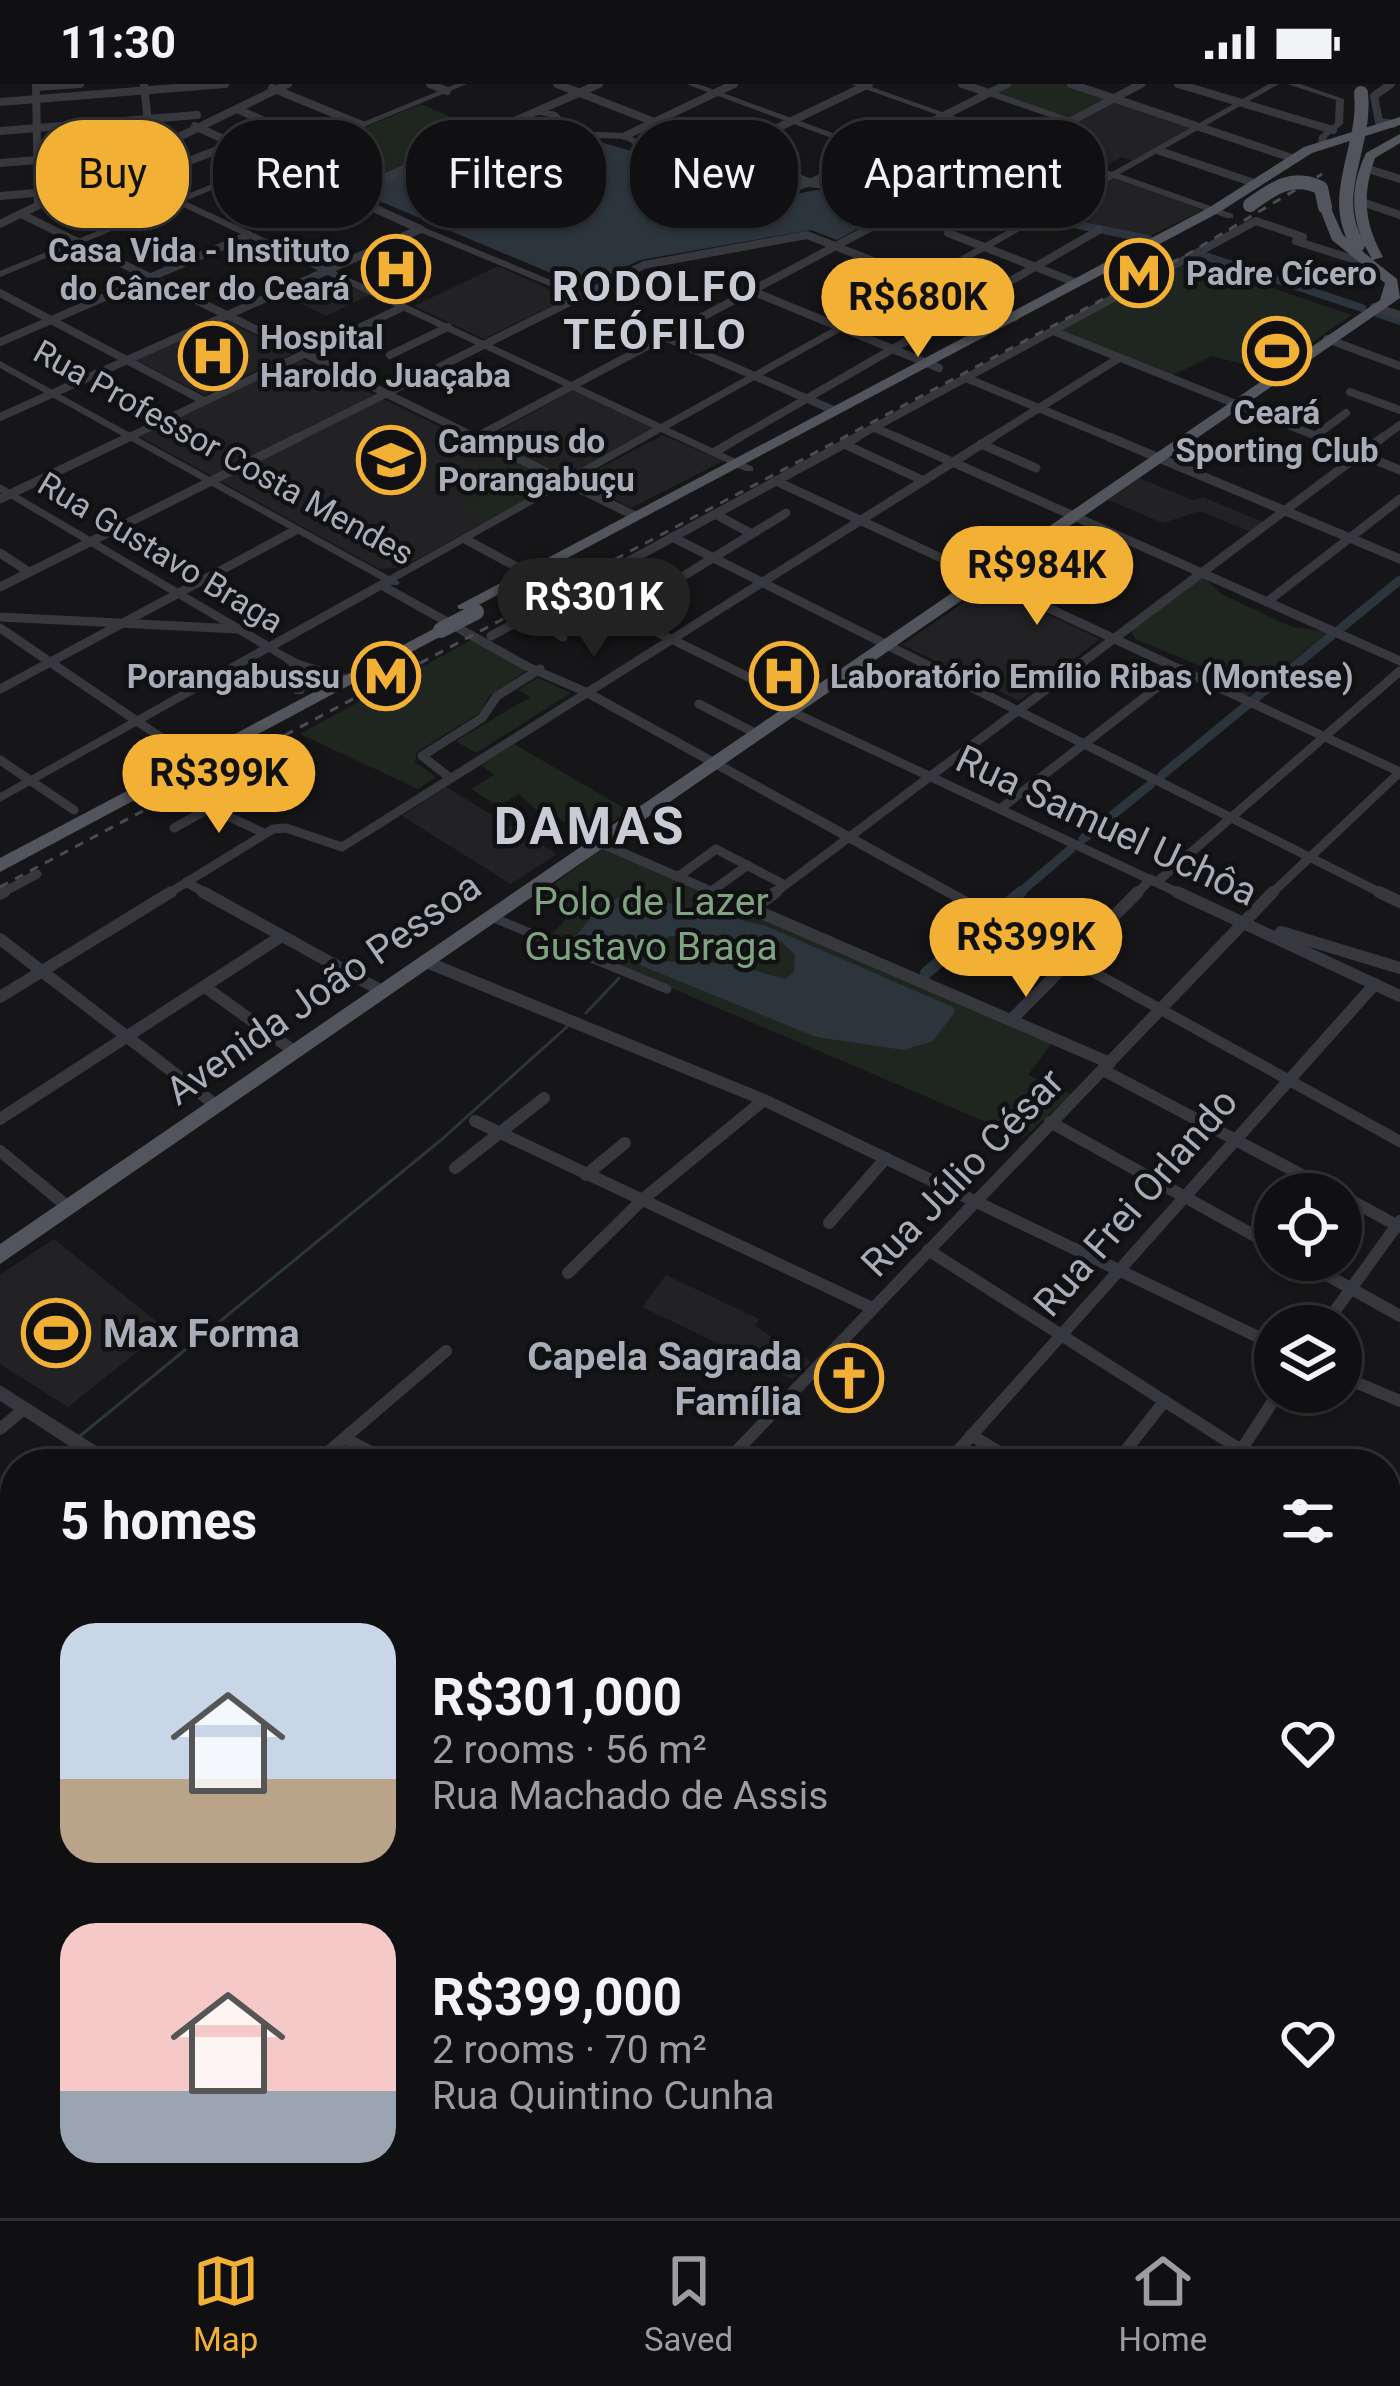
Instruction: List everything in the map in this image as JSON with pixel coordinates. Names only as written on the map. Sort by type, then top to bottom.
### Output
[{"type":"main road","points":[[1325,207],[1353,115],[1346,84]]},
{"type":"main road","points":[[1344,246],[1341,217],[1364,117],[1358,84]]},
{"type":"main road","points":[[1223,213],[1254,183],[1292,158],[1398,128]]},
{"type":"main road","points":[[1387,299],[1394,285],[1374,261],[1357,218],[1365,168],[1373,152],[1398,128]]},
{"type":"main road","points":[[0,866],[298,692],[436,627],[1195,232],[1326,147]]},
{"type":"main road","points":[[471,609],[633,515],[742,465],[833,410],[932,365],[1077,283],[1223,213],[1250,205],[1282,183],[1302,180],[1318,185],[1330,228],[1344,246],[1400,273]]},
{"type":"main road","name":"Avenida João Pessoa","points":[[0,1255],[1387,299]]},
{"type":"main road","points":[[0,849],[351,680],[436,627]]},
{"type":"street","points":[[36,197],[36,86],[80,84]]},
{"type":"street","points":[[0,102],[225,84]]},
{"type":"street","points":[[189,128],[288,84]]},
{"type":"street","points":[[430,84],[447,91]]},
{"type":"street","points":[[374,120],[463,84]]},
{"type":"street","points":[[557,84],[649,120]]},
{"type":"street","points":[[580,296],[345,195],[599,84]]},
{"type":"street","points":[[690,84],[786,120]]},
{"type":"street","points":[[658,120],[734,84]]},
{"type":"street","points":[[962,84],[1067,120]]},
{"type":"street","points":[[935,120],[1007,84]]},
{"type":"street","points":[[1071,84],[1292,158]]},
{"type":"street","points":[[1072,120],[1141,84]]},
{"type":"street","points":[[1178,84],[1333,130]]},
{"type":"street","points":[[1105,178],[1275,84]]},
{"type":"street","points":[[1291,84],[1340,99],[1339,124],[1326,147]]},
{"type":"street","points":[[1391,84],[1374,96],[1378,122],[1398,128]]},
{"type":"street","points":[[795,120],[863,85],[959,120]]},
{"type":"street","points":[[144,87],[146,119]]},
{"type":"street","points":[[0,131],[146,119],[197,123],[237,109],[275,87]]},
{"type":"street","points":[[275,87],[351,120]]},
{"type":"street","points":[[237,109],[262,120]]},
{"type":"street","points":[[536,111],[555,116],[574,134],[630,139]]},
{"type":"street","points":[[197,123],[213,133]]},
{"type":"street","points":[[625,136],[630,134]]},
{"type":"street","points":[[1160,151],[1254,183]]},
{"type":"street","points":[[189,161],[213,152]]},
{"type":"street","points":[[0,163],[34,160]]},
{"type":"street","points":[[1365,168],[1400,179]]},
{"type":"street","points":[[1105,172],[1223,213]]},
{"type":"street","points":[[798,187],[822,177]]},
{"type":"street","points":[[798,178],[822,185]]},
{"type":"street","points":[[0,196],[35,193]]},
{"type":"street","points":[[1362,202],[1400,215]]},
{"type":"street","points":[[0,224],[36,206]]},
{"type":"street","points":[[189,207],[742,465]]},
{"type":"street","points":[[21,214],[633,515]]},
{"type":"street","points":[[490,636],[1253,223],[1374,261]]},
{"type":"street","points":[[0,274],[111,228]]},
{"type":"street","points":[[476,437],[870,228]]},
{"type":"street","points":[[0,798],[926,282],[1015,228]]},
{"type":"street","points":[[0,417],[420,229]]},
{"type":"street","points":[[715,452],[1099,230]]},
{"type":"street","points":[[948,233],[1077,283]]},
{"type":"street","points":[[0,342],[249,235]]},
{"type":"street","points":[[0,587],[644,265],[807,235],[1015,317]]},
{"type":"street","points":[[1300,239],[1344,246]]},
{"type":"street","points":[[752,290],[932,365]]},
{"type":"street","points":[[0,293],[205,401]]},
{"type":"street","points":[[1387,299],[1400,315]]},
{"type":"street","points":[[3,493],[403,307]]},
{"type":"street","points":[[390,355],[448,328]]},
{"type":"street","points":[[1053,331],[1400,470]]},
{"type":"street","points":[[665,337],[833,410]]},
{"type":"street","points":[[1328,339],[1400,366]]},
{"type":"street","points":[[0,997],[264,833],[286,828],[342,847],[1119,358]]},
{"type":"street","name":"Rua Professor Costa Mendes","points":[[0,364],[385,583],[1400,1142]]},
{"type":"street","points":[[966,378],[1400,559]]},
{"type":"street","points":[[1350,392],[1400,410]]},
{"type":"street","points":[[1315,436],[1346,413]]},
{"type":"street","points":[[754,908],[1400,424]]},
{"type":"street","points":[[875,428],[1400,661]]},
{"type":"street","points":[[844,444],[922,480]]},
{"type":"street","points":[[981,444],[1036,468]]},
{"type":"street","points":[[776,481],[1400,772]]},
{"type":"street","name":"Rua Gustavo Braga","points":[[3,493],[295,664],[351,680]]},
{"type":"street","points":[[1267,602],[1400,499]]},
{"type":"street","points":[[620,615],[786,513]]},
{"type":"street","points":[[715,514],[752,534]]},
{"type":"street","points":[[0,689],[296,530]]},
{"type":"street","points":[[672,537],[1400,902]]},
{"type":"street","points":[[465,539],[528,573]]},
{"type":"street","points":[[0,554],[29,572]]},
{"type":"street","name":"Rua Professor Costa Mendes","points":[[385,583],[490,636],[540,669]]},
{"type":"street","name":"Rua Samuel Uchôa","points":[[574,591],[929,776],[1400,996]]},
{"type":"street","points":[[528,615],[563,637]]},
{"type":"street","points":[[0,617],[237,629]]},
{"type":"street","points":[[0,628],[192,756]]},
{"type":"street","name":"Rua Gustavo Braga","points":[[295,664],[302,678],[298,692]]},
{"type":"street","points":[[449,777],[422,756],[482,718],[497,696],[540,669]]},
{"type":"street","points":[[1000,808],[1181,670]]},
{"type":"street","points":[[1011,1020],[1154,880],[1400,671]]},
{"type":"street","points":[[699,704],[755,733]]},
{"type":"street","points":[[0,760],[74,810]]},
{"type":"street","name":"Rua Júlio César","points":[[736,1449],[778,1399],[872,1308],[972,1200],[1253,926],[1310,855],[1400,772]]},
{"type":"street","points":[[173,828],[210,808],[264,833]]},
{"type":"street","points":[[598,842],[1011,1020],[1107,1067],[1296,1173]]},
{"type":"street","points":[[680,876],[716,849],[783,884]]},
{"type":"street","points":[[713,890],[748,865]]},
{"type":"street","points":[[0,894],[37,874]]},
{"type":"street","points":[[185,882],[380,991]]},
{"type":"street","points":[[489,916],[667,989]]},
{"type":"street","points":[[1253,926],[1400,968]]},
{"type":"street","points":[[0,1119],[280,937]]},
{"type":"street","points":[[0,938],[217,1106]]},
{"type":"street","points":[[424,961],[764,1100],[1254,1335]]},
{"type":"street","name":"Rua Frei Orlando","points":[[959,1449],[1375,984]]},
{"type":"street","points":[[205,987],[294,1051]]},
{"type":"street","points":[[455,1168],[544,1098]]},
{"type":"street","points":[[568,1273],[643,1200],[764,1100]]},
{"type":"street","points":[[476,1121],[872,1308]]},
{"type":"street","points":[[1050,1122],[1254,1236]]},
{"type":"street","points":[[586,1175],[625,1143]]},
{"type":"street","points":[[0,1151],[68,1207]]},
{"type":"street","points":[[830,1223],[886,1158]]},
{"type":"street","points":[[1339,1305],[1399,1224],[1362,1206]]},
{"type":"street","points":[[928,1250],[1239,1449]]},
{"type":"street","points":[[1338,1281],[1400,1316]]},
{"type":"street","points":[[332,1449],[446,1352]]},
{"type":"street","points":[[1362,1385],[1400,1401]]},
{"type":"street","points":[[0,1392],[88,1449]]},
{"type":"street","points":[[1127,1449],[1162,1403]]},
{"type":"street","points":[[0,1429],[25,1408]]},
{"type":"street","points":[[1242,1449],[1265,1413]]},
{"type":"street","points":[[971,1436],[993,1449]]},
{"type":"street","points":[[346,1438],[366,1449]]},
{"type":"shaded area","points":[[1114,102],[1191,128],[1132,161],[1121,157],[1105,166],[1105,120],[1082,120]]},
{"type":"shaded area","points":[[606,144],[630,151],[630,228],[798,228],[798,194],[816,190],[822,191],[822,228],[859,228],[837,240],[811,230],[640,260],[584,287],[444,228],[606,228]]},
{"type":"shaded area","points":[[406,172],[406,212],[382,202],[382,182]]},
{"type":"shaded area","points":[[1112,177],[1201,211],[1150,236],[1105,226],[1105,181]]},
{"type":"shaded area","points":[[498,266],[568,298],[484,339],[414,306]]},
{"type":"shaded area","points":[[332,277],[370,295],[326,316],[302,304],[310,300],[297,293]]},
{"type":"shaded area","name":"Hospital Haroldo Juaçaba","points":[[223,319],[292,354],[204,395],[134,359]]},
{"type":"shaded area","name":"Campus do Porangabuçu","points":[[302,359],[475,444],[577,388],[658,427],[401,568],[379,569],[139,436]]},
{"type":"shaded area","points":[[663,435],[723,461],[631,508],[579,479]]},
{"type":"shaded area","points":[[1139,478],[1263,522],[1250,532],[1200,511],[1163,523],[1108,500]]},
{"type":"shaded area","points":[[987,586],[1100,639],[1019,701],[902,645]]},
{"type":"shaded area","points":[[446,787],[557,854],[511,884],[402,816]]},
{"type":"shaded area","points":[[627,893],[766,926],[955,1008],[954,1013],[933,1041],[904,1050],[816,1037],[574,938],[598,909]],"holes":[[[671,936],[735,945],[781,941],[795,955],[794,972],[785,979],[729,963],[654,961],[656,942]]]},
{"type":"shaded area","points":[[54,1239],[166,1329],[68,1407],[0,1364],[0,1275]]},
{"type":"shaded area","points":[[666,1275],[759,1319],[755,1326],[811,1362],[792,1379],[642,1307]]},
{"type":"green space","points":[[1013,84],[1064,84],[1110,100],[1059,120],[990,95]]},
{"type":"green space","points":[[421,104],[458,120],[406,120],[406,164],[382,175],[382,120]]},
{"type":"green space","points":[[1192,261],[1352,315],[1305,347],[1297,343],[1258,368],[1212,356],[1173,375],[1060,331]]},
{"type":"green space","points":[[518,462],[561,484],[489,523],[461,507],[518,476],[505,469]]},
{"type":"green space","points":[[1203,577],[1223,595],[1292,627],[1329,632],[1246,697],[1231,690],[1230,678],[1135,639],[1131,630]]},
{"type":"green space","points":[[473,639],[526,671],[489,696],[481,712],[417,752],[415,762],[436,777],[418,789],[300,734]]},
{"type":"green space","points":[[538,678],[571,693],[476,753],[456,741],[530,697],[518,690]]},
{"type":"green space","points":[[514,744],[629,811],[589,837],[552,814],[545,818],[519,794],[498,806],[471,789],[494,775],[481,765]]},
{"type":"green space","name":"Polo de Lazer Gustavo Braga","points":[[604,847],[1052,1043],[1028,1075],[1072,1094],[1023,1138],[549,936],[572,914],[536,897]]},
{"type":"waterway","points":[[1093,228],[1148,239]]},
{"type":"waterway","points":[[1202,255],[1362,308]]},
{"type":"waterway","points":[[1379,314],[1400,321]]},
{"type":"waterway","points":[[1340,629],[1400,580]]},
{"type":"waterway","points":[[1162,775],[1331,636]]},
{"type":"waterway","points":[[1083,839],[1151,784]]},
{"type":"waterway","points":[[1017,895],[1071,849]]},
{"type":"waterway","points":[[996,913],[1021,892]]},
{"type":"waterway","points":[[926,973],[986,921]]},
{"type":"waterway","points":[[586,1013],[619,978]]},
{"type":"waterway","points":[[80,1436],[441,1140],[569,1025]]},
{"type":"railway","points":[[0,887],[1188,254],[1322,174]]},
{"type":"place","name":"Casa Vida - Instituto do Câncer do Ceará","points":[[396,269]]},
{"type":"place","name":"Padre Cícero","points":[[1139,273]]},
{"type":"place","name":"Ceará Sporting Club","points":[[1277,351]]},
{"type":"place","name":"Hospital Haroldo Juaçaba","points":[[213,356]]},
{"type":"place","name":"Campus do Porangabuçu","points":[[391,460]]},
{"type":"place","name":"Porangabussu","points":[[386,676]]},
{"type":"place","name":"Laboratório Emílio Ribas (Montese)","points":[[784,676]]},
{"type":"place","name":"Max Forma","points":[[56,1333]]},
{"type":"place","name":"Capela Sagrada Família","points":[[849,1378]]},
{"type":"district","name":"RODOLFO TEÓFILO","points":[[656,310]]},
{"type":"district","name":"DAMAS","points":[[590,826]]}]
